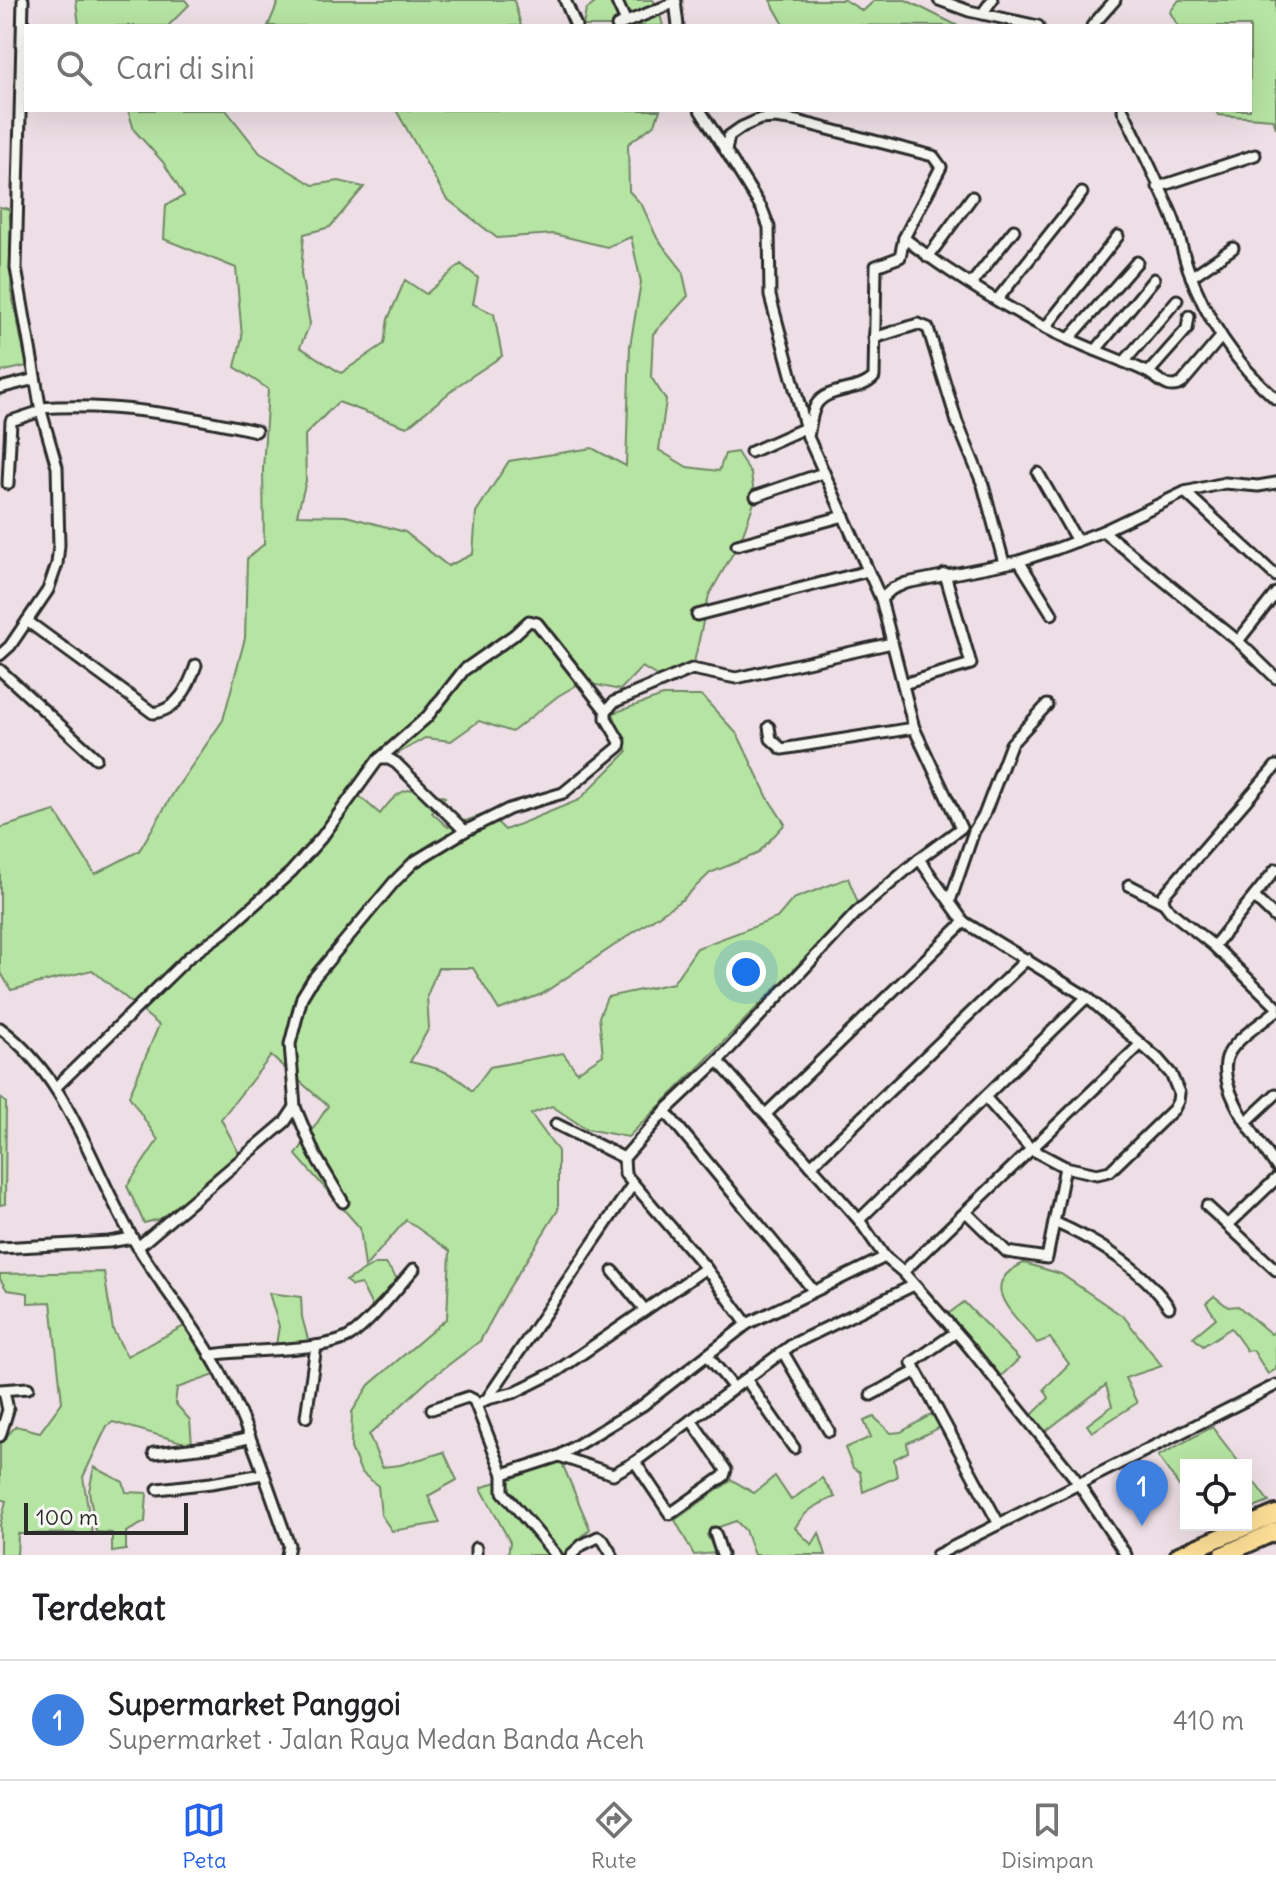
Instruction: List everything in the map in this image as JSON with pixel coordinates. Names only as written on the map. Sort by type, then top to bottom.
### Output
[{"type":"highway","points":[[1179,1555],[1276,1514]]},
{"type":"highway","points":[[1223,1555],[1276,1531]]},
{"type":"street","points":[[0,655],[10,646],[54,577],[59,545],[59,476],[41,409],[16,268],[23,0]]},
{"type":"street","points":[[565,0],[575,24]]},
{"type":"street","points":[[616,0],[622,24],[675,1],[678,24]]},
{"type":"street","points":[[939,0],[982,14],[1029,24]]},
{"type":"street","points":[[982,14],[992,0]]},
{"type":"street","points":[[1094,24],[1115,0]]},
{"type":"street","points":[[701,112],[762,209],[769,227],[770,296],[807,432],[881,599],[914,728],[961,828]]},
{"type":"street","points":[[1124,112],[1173,218],[1191,277],[1221,337],[1239,362],[1276,399]]},
{"type":"street","points":[[726,151],[729,136],[742,127],[760,119],[775,118],[933,156],[940,163],[941,167],[904,238],[900,257],[878,263],[875,270],[874,377],[866,384],[820,401],[807,432]]},
{"type":"street","points":[[1158,187],[1255,155]]},
{"type":"street","points":[[997,300],[1082,193]]},
{"type":"street","points":[[928,257],[972,197]]},
{"type":"street","points":[[971,284],[1014,230]]},
{"type":"street","points":[[1045,328],[1118,236]]},
{"type":"street","points":[[904,238],[928,257],[1045,328],[1149,372],[1167,386],[1178,386],[1221,337]]},
{"type":"street","points":[[1191,277],[1233,248]]},
{"type":"street","points":[[1069,339],[1137,262]]},
{"type":"street","points":[[1096,350],[1154,279]]},
{"type":"street","points":[[1124,362],[1177,300]]},
{"type":"street","points":[[1149,372],[1187,329],[1189,316]]},
{"type":"street","points":[[874,338],[918,324],[928,328],[957,422],[983,485],[1004,563]]},
{"type":"street","points":[[0,388],[35,379]]},
{"type":"street","points":[[8,484],[11,421],[41,409],[72,406],[136,409],[256,431]]},
{"type":"street","points":[[751,452],[807,432]]},
{"type":"street","points":[[756,496],[823,473]]},
{"type":"street","points":[[1038,473],[1077,541]]},
{"type":"street","points":[[881,599],[892,589],[906,583],[1019,561],[1077,541],[1185,492],[1225,483],[1258,486],[1276,483]]},
{"type":"street","points":[[1185,492],[1276,576]]},
{"type":"street","points":[[737,545],[844,516]]},
{"type":"street","points":[[1103,531],[1238,641],[1276,678]]},
{"type":"street","points":[[1019,561],[1052,614]]},
{"type":"street","points":[[697,615],[868,571]]},
{"type":"street","points":[[903,684],[971,664],[945,574]]},
{"type":"street","points":[[1238,641],[1276,593]]},
{"type":"street","points":[[57,1086],[189,957],[224,932],[291,872],[322,837],[379,759],[427,717],[464,670],[531,620],[537,623],[606,711],[606,718],[620,745],[570,788],[551,798],[509,809],[414,862],[307,988],[290,1044],[295,1107],[315,1155],[343,1202]]},
{"type":"street","points":[[27,621],[153,713],[162,712],[185,692],[196,665]]},
{"type":"street","points":[[606,711],[614,702],[692,669],[736,678],[892,643]]},
{"type":"street","points":[[0,670],[96,758]]},
{"type":"street","points":[[950,901],[974,831],[984,815],[1011,744],[1047,705]]},
{"type":"street","points":[[769,727],[771,739],[782,749],[914,728]]},
{"type":"street","points":[[379,759],[396,763],[465,831]]},
{"type":"street","points":[[1164,903],[1163,896],[1170,887],[1276,766]]},
{"type":"street","points":[[747,1324],[706,1268],[625,1174],[624,1158],[665,1111],[718,1061],[856,913],[961,828],[974,831]]},
{"type":"street","points":[[919,859],[964,922],[1087,997],[1171,1074],[1179,1093],[1174,1109],[1106,1173],[1065,1167],[1031,1149],[985,1097]]},
{"type":"street","points":[[1214,946],[1276,869]]},
{"type":"street","points":[[1129,885],[1164,903],[1214,946],[1276,1009],[1232,1049],[1227,1058],[1229,1088],[1246,1122],[1276,1166]]},
{"type":"street","points":[[1254,897],[1276,918]]},
{"type":"street","points":[[766,1114],[964,922]]},
{"type":"street","points":[[811,1166],[1027,959]]},
{"type":"street","points":[[859,1220],[1087,997]]},
{"type":"street","points":[[0,1028],[57,1086],[132,1238],[210,1355],[263,1474],[289,1545],[287,1555]]},
{"type":"street","points":[[903,1272],[1141,1044]]},
{"type":"street","points":[[718,1061],[859,1220],[885,1257],[903,1272],[956,1332],[1079,1484],[1126,1555]]},
{"type":"street","points":[[1246,1122],[1276,1094]]},
{"type":"street","points":[[138,1247],[285,1122],[295,1107]]},
{"type":"street","points":[[665,1111],[813,1290]]},
{"type":"street","points":[[556,1124],[624,1158]]},
{"type":"street","points":[[966,1212],[1007,1252],[1045,1258],[1049,1256],[1065,1167]]},
{"type":"street","points":[[1228,1225],[1276,1179]]},
{"type":"street","points":[[487,1399],[633,1184]]},
{"type":"street","points":[[1207,1206],[1276,1270]]},
{"type":"street","points":[[1054,1222],[1095,1241],[1144,1278],[1169,1307]]},
{"type":"street","points":[[0,1248],[132,1238]]},
{"type":"street","points":[[503,1474],[559,1456],[643,1405],[747,1324],[885,1257]]},
{"type":"street","points":[[477,1405],[487,1399],[513,1393],[557,1371],[706,1268]]},
{"type":"street","points":[[210,1355],[329,1345],[356,1331],[414,1269]]},
{"type":"street","points":[[613,1271],[645,1310]]},
{"type":"street","points":[[559,1456],[609,1475],[635,1462],[809,1334],[914,1285]]},
{"type":"street","points":[[956,1332],[913,1360],[915,1372],[999,1524]]},
{"type":"street","points":[[306,1417],[316,1346]]},
{"type":"street","points":[[783,1352],[829,1431]]},
{"type":"street","points":[[707,1355],[734,1388]]},
{"type":"street","points":[[871,1395],[915,1372]]},
{"type":"street","points":[[746,1379],[794,1448]]},
{"type":"street","points":[[937,1555],[1276,1385]]},
{"type":"street","points":[[0,1436],[8,1410],[2,1391],[28,1388]]},
{"type":"street","points":[[432,1409],[468,1397],[477,1405],[503,1474],[503,1492],[556,1555]]},
{"type":"street","points":[[635,1462],[670,1514],[724,1476],[726,1470],[691,1420]]},
{"type":"street","points":[[154,1453],[216,1446],[249,1438]]},
{"type":"street","points":[[158,1489],[263,1474]]},
{"type":"street","points":[[715,1533],[722,1555]]},
{"type":"street","points":[[571,1555],[598,1537],[612,1555]]},
{"type":"green space","points":[[76,0],[185,0],[189,5],[170,24],[79,24]]},
{"type":"green space","points":[[279,0],[514,0],[520,24],[269,24]]},
{"type":"green space","points":[[599,0],[653,0],[662,24],[583,24],[586,10]]},
{"type":"green space","points":[[770,0],[845,0],[863,11],[875,0],[906,0],[954,24],[783,24]]},
{"type":"green space","points":[[1179,0],[1276,0],[1276,128],[1273,119],[1218,115],[1217,112],[1252,112],[1252,24],[1177,24],[1170,12]]},
{"type":"green space","points":[[129,112],[228,112],[260,153],[313,185],[339,181],[364,187],[330,227],[304,234],[301,274],[310,324],[300,347],[341,373],[384,344],[388,319],[405,280],[426,294],[461,264],[478,278],[473,304],[494,314],[502,356],[460,384],[407,427],[338,402],[305,435],[306,481],[297,515],[346,516],[405,532],[448,566],[473,554],[476,512],[509,461],[592,448],[626,466],[630,346],[641,282],[631,237],[607,247],[554,234],[497,238],[446,198],[397,112],[659,112],[655,124],[628,144],[629,191],[642,205],[657,238],[682,270],[688,296],[653,334],[651,377],[666,400],[659,450],[687,467],[719,471],[725,454],[737,452],[751,474],[755,500],[741,539],[709,595],[693,667],[662,679],[642,667],[620,690],[582,682],[558,696],[512,732],[479,721],[451,741],[425,738],[372,770],[358,795],[380,814],[401,793],[424,791],[445,797],[432,813],[448,827],[488,813],[505,830],[579,800],[627,752],[613,713],[663,696],[702,696],[738,735],[768,798],[785,824],[757,854],[710,873],[683,899],[542,994],[499,1010],[473,968],[438,968],[427,996],[429,1028],[410,1062],[451,1075],[472,1091],[490,1067],[563,1053],[577,1072],[603,1055],[599,1017],[607,997],[673,983],[697,948],[777,918],[793,899],[848,878],[858,903],[628,1137],[586,1129],[552,1106],[531,1114],[558,1151],[558,1210],[480,1341],[431,1378],[369,1435],[382,1467],[444,1452],[457,1480],[428,1496],[440,1523],[392,1531],[381,1515],[378,1486],[361,1472],[351,1448],[352,1412],[369,1385],[447,1318],[450,1251],[406,1220],[365,1267],[360,1228],[296,1155],[328,1106],[271,1056],[221,1119],[241,1157],[178,1214],[144,1223],[127,1186],[158,1140],[129,1096],[159,1025],[92,970],[11,990],[0,971],[0,828],[55,811],[95,874],[139,851],[223,720],[245,638],[247,559],[264,544],[263,470],[268,389],[235,367],[242,337],[236,268],[164,239],[166,205],[184,196],[163,162],[134,130]]},
{"type":"green space","points":[[0,207],[9,209],[13,249],[11,291],[27,366],[0,372]]},
{"type":"green space","points":[[0,1097],[6,1103],[5,1204],[0,1205]]},
{"type":"green space","points":[[1024,1263],[1061,1274],[1124,1317],[1162,1366],[1125,1378],[1137,1403],[1092,1432],[1087,1425],[1112,1406],[1106,1385],[1046,1431],[1030,1417],[1049,1398],[1044,1389],[1069,1364],[1050,1338],[1037,1343],[1004,1300],[1000,1290],[1002,1281],[1009,1272]]},
{"type":"green space","points":[[375,1264],[386,1264],[398,1280],[372,1306],[361,1284],[352,1286],[346,1281]]},
{"type":"green space","points":[[104,1272],[113,1330],[127,1356],[184,1326],[215,1375],[177,1388],[175,1403],[190,1420],[192,1445],[113,1422],[107,1426],[83,1477],[92,1533],[18,1534],[17,1555],[0,1555],[0,1525],[6,1501],[0,1499],[0,1443],[16,1426],[40,1432],[62,1402],[51,1302],[28,1303],[28,1293],[7,1290],[0,1274]]},
{"type":"green space","points":[[269,1293],[301,1297],[302,1317],[309,1343],[276,1345],[279,1326]]},
{"type":"green space","points":[[1214,1296],[1228,1307],[1238,1306],[1271,1334],[1276,1330],[1276,1369],[1268,1374],[1253,1350],[1247,1351],[1231,1328],[1203,1346],[1193,1337],[1216,1318],[1206,1303]]},
{"type":"green space","points":[[964,1302],[1019,1359],[1000,1377],[948,1314]]},
{"type":"green space","points":[[934,1413],[941,1427],[907,1443],[908,1452],[894,1459],[897,1477],[863,1492],[860,1472],[853,1468],[845,1448],[871,1437],[864,1421],[874,1417],[891,1433],[901,1432]]},
{"type":"green space","points":[[1212,1427],[1236,1459],[1180,1459],[1180,1487],[1158,1456]]},
{"type":"green space","points":[[559,1456],[590,1529],[563,1555],[509,1490],[508,1478],[551,1463]]},
{"type":"green space","points":[[94,1467],[123,1482],[126,1492],[147,1493],[145,1522],[126,1532],[126,1550],[112,1552],[112,1533],[96,1532],[89,1491]]},
{"type":"green space","points":[[775,1476],[791,1500],[822,1478],[835,1497],[812,1509],[795,1528],[812,1545],[819,1533],[826,1555],[754,1555],[745,1530],[736,1521],[713,1529],[707,1535],[716,1553],[694,1555],[675,1520],[732,1480],[754,1493]]},
{"type":"green space","points":[[1252,1479],[1269,1502],[1252,1509]]},
{"type":"green space","points":[[496,1482],[502,1499],[549,1555],[508,1555],[510,1542],[481,1488]]},
{"type":"place","name":"Supermarket Panggoi","points":[[1142,1526]]}]
